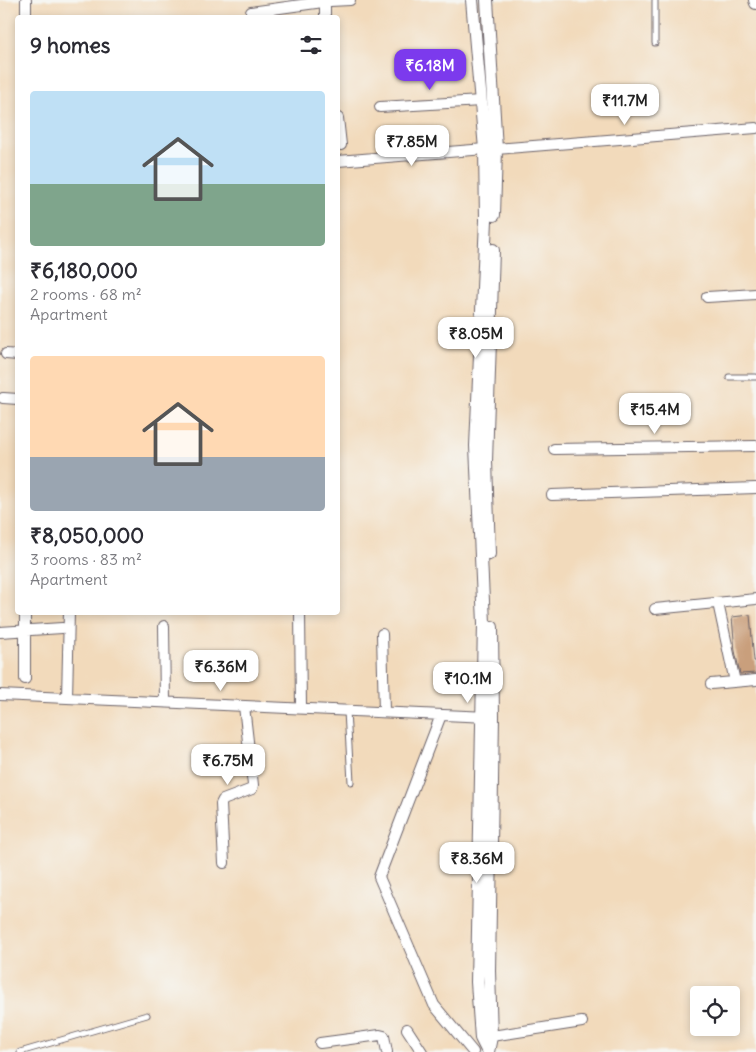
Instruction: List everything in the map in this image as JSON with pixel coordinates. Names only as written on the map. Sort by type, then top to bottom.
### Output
[{"type":"street","points":[[26,0],[26,15]]},
{"type":"street","points":[[251,12],[350,0]]},
{"type":"street","points":[[472,0],[481,101],[490,149]]},
{"type":"street","points":[[487,0],[492,324],[486,461],[489,971],[486,1037],[488,1052]]},
{"type":"street","points":[[325,2],[325,15]]},
{"type":"street","points":[[380,107],[481,101]]},
{"type":"street","points":[[340,161],[756,128]]},
{"type":"street","points":[[340,136],[341,145]]},
{"type":"street","points":[[707,297],[756,294]]},
{"type":"street","points":[[6,354],[15,355]]},
{"type":"street","points":[[3,398],[15,399]]},
{"type":"street","points":[[554,449],[756,446]]},
{"type":"street","points":[[552,494],[756,488]]},
{"type":"street","points":[[655,609],[756,599]]},
{"type":"street","points":[[718,602],[735,682]]},
{"type":"street","points":[[25,615],[26,680]]},
{"type":"street","points":[[67,697],[69,615]]},
{"type":"street","points":[[300,615],[301,708]]},
{"type":"street","points":[[164,626],[165,702]]},
{"type":"street","points":[[0,632],[62,628]]},
{"type":"street","points":[[382,634],[384,712]]},
{"type":"street","points":[[711,684],[756,680]]},
{"type":"street","points":[[0,695],[488,717]]},
{"type":"street","points":[[224,863],[222,804],[224,800],[248,792],[252,789],[253,785],[244,706]]},
{"type":"street","points":[[441,715],[379,877],[434,1005],[473,1052]]},
{"type":"street","points":[[486,1037],[582,1022]]},
{"type":"street","points":[[407,1029],[422,1052]]},
{"type":"street","points":[[320,1043],[380,1035],[384,1036],[387,1052]]},
{"type":"lane","points":[[655,0],[655,43]]},
{"type":"lane","points":[[729,377],[756,377]]},
{"type":"lane","points":[[347,711],[351,782]]},
{"type":"lane","points":[[20,1052],[147,1015]]},
{"type":"building","points":[[750,615],[756,673],[740,674],[735,651],[732,617]]}]
